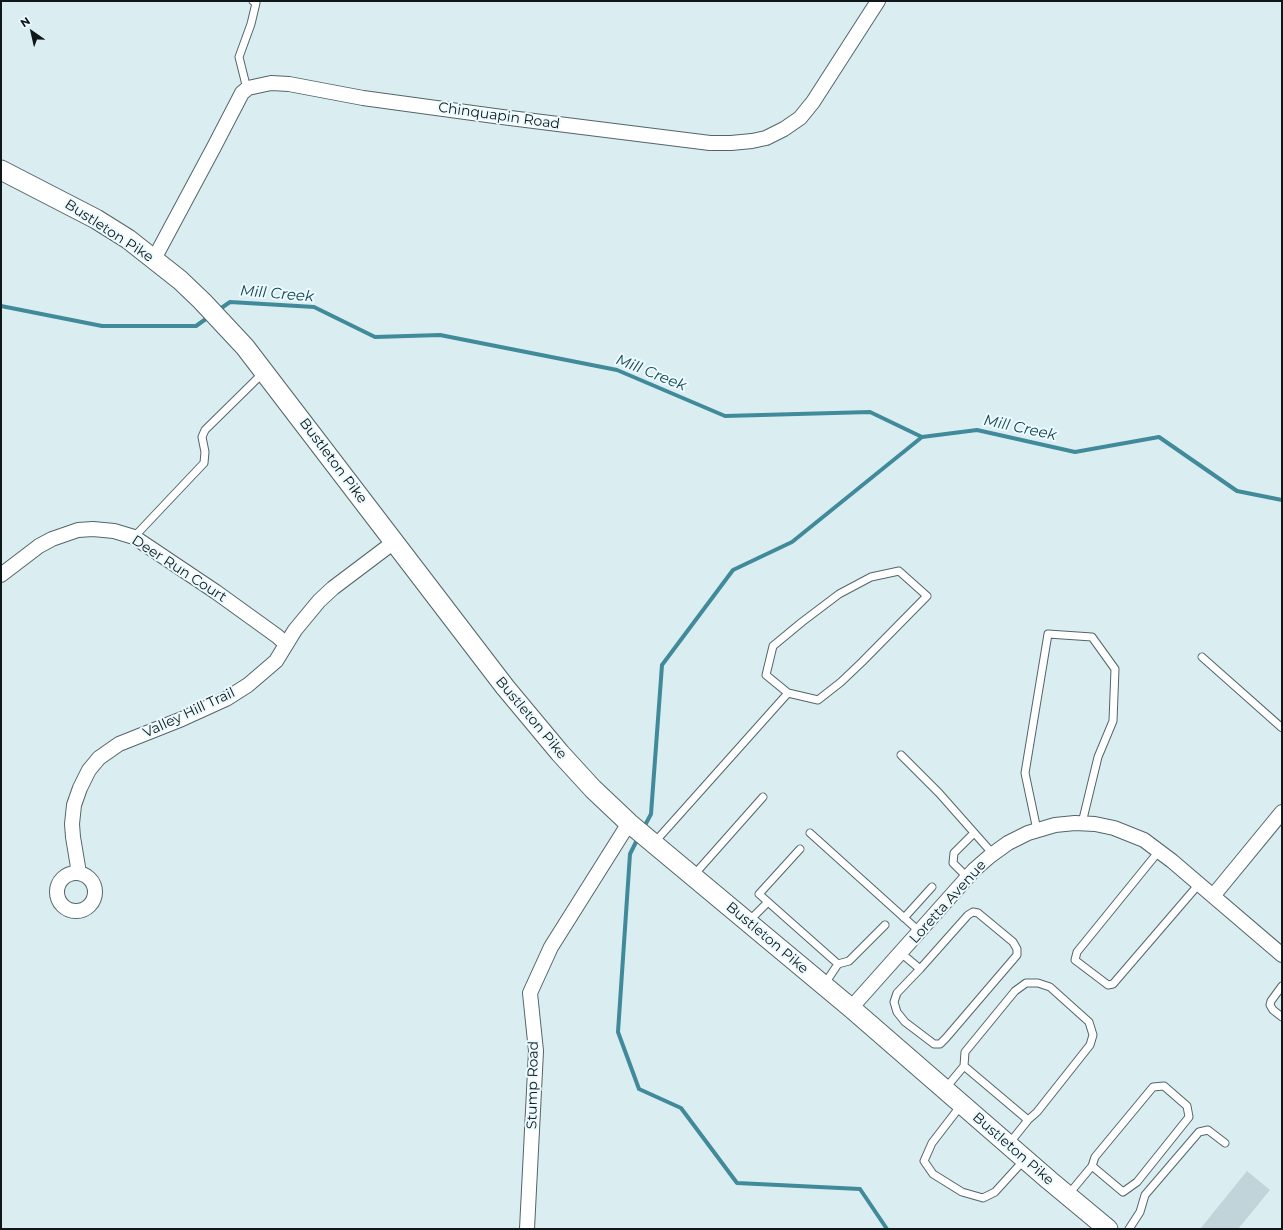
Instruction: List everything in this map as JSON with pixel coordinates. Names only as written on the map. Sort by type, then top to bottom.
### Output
[{"type":"main road","name":"Bustleton Pike","points":[[1,170],[96,219],[128,239],[180,280],[207,306],[245,347],[505,687],[560,753],[593,789],[640,833],[851,1008],[1067,1196],[1108,1229]]},
{"type":"street","name":"Chinquapin Road","points":[[247,89],[271,83],[289,84],[363,98],[502,118],[710,143],[731,144],[766,138],[784,129],[800,118],[813,102],[878,1]]},
{"type":"street","points":[[154,259],[242,93],[247,89]]},
{"type":"street","name":"Deer Run Court","points":[[1,575],[39,546],[52,539],[78,530],[93,529],[114,531],[134,537],[216,592],[286,644]]},
{"type":"street","name":"Valley Hill Trail","points":[[79,873],[72,824],[74,806],[80,788],[89,770],[99,758],[119,744],[182,719],[226,699],[248,685],[276,661],[306,615],[333,588],[394,542]]},
{"type":"street","points":[[1214,896],[1282,812]]},
{"type":"street","name":"Loretta Avenue","points":[[851,1008],[968,878],[993,854],[1008,843],[1055,824],[1094,824],[1114,828],[1144,840],[1214,896],[1282,955]]},
{"type":"street","name":"Stump Road","points":[[527,1229],[536,1051],[530,993],[551,947],[640,833]]},
{"type":"lane","points":[[247,89],[240,57],[256,3],[253,1]]},
{"type":"lane","points":[[134,537],[204,464],[205,452],[202,437],[205,430],[264,372]]},
{"type":"lane","points":[[898,571],[927,596],[842,682],[818,700],[788,693],[766,675],[773,646],[839,594],[870,577],[898,571]]},
{"type":"lane","points":[[1037,830],[1025,773],[1048,634],[1092,637],[1115,669],[1113,721],[1098,757],[1082,823]]},
{"type":"lane","points":[[1202,657],[1282,728]]},
{"type":"lane","points":[[640,833],[788,693]]},
{"type":"lane","points":[[901,755],[939,793],[993,854]]},
{"type":"lane","points":[[693,876],[763,797]]},
{"type":"lane","points":[[810,832],[920,932]]},
{"type":"lane","points":[[968,878],[953,863],[954,853],[974,833]]},
{"type":"lane","points":[[800,848],[759,894],[838,964]]},
{"type":"lane","points":[[1159,851],[1077,952],[1075,960],[1108,985],[1113,984],[1199,884]]},
{"type":"lane","points":[[904,918],[932,887]]},
{"type":"lane","points":[[748,922],[768,902]]},
{"type":"lane","points":[[973,912],[978,913],[1013,942],[1017,949],[1017,955],[940,1044],[934,1044],[905,1022],[897,1012],[894,1002],[897,993],[920,969],[973,912]]},
{"type":"lane","points":[[824,986],[838,964],[849,960],[885,924]]},
{"type":"lane","points":[[901,953],[920,969]]},
{"type":"lane","points":[[945,1090],[964,1066],[965,1052],[1015,991],[1026,983],[1038,983],[1050,987],[1089,1022],[1093,1035],[1090,1045],[1037,1112],[1028,1120],[1008,1145]]},
{"type":"lane","points":[[1282,986],[1271,1001],[1270,1005],[1273,1010],[1282,1017]]},
{"type":"lane","points":[[964,1066],[1028,1120]]},
{"type":"lane","points":[[1067,1196],[1092,1166],[1095,1157],[1153,1087],[1164,1086],[1187,1106],[1189,1117],[1137,1182],[1123,1192],[1092,1166]]},
{"type":"lane","points":[[962,1104],[932,1143],[924,1161],[933,1174],[962,1192],[984,1198],[995,1192],[1025,1159]]},
{"type":"lane","points":[[1129,1229],[1140,1212],[1145,1195],[1199,1132],[1208,1130],[1225,1143]]},
{"type":"building","points":[[1247,1171],[1270,1190],[1238,1229],[1200,1229]]},
{"type":"waterway","name":"Mill Creek","points":[[217,311],[230,302],[314,307],[375,337],[440,335],[617,370],[725,416],[870,412],[922,437],[977,430],[1075,452],[1159,437],[1237,491],[1282,500]]},
{"type":"waterway","name":"Mill Creek","points":[[1,306],[102,326],[196,326],[210,316]]},
{"type":"waterway","points":[[643,829],[651,814],[662,665],[733,570],[792,542],[922,437]]},
{"type":"waterway","points":[[638,838],[630,854],[618,1032],[639,1089],[681,1108],[737,1183],[860,1189],[887,1229]]}]
